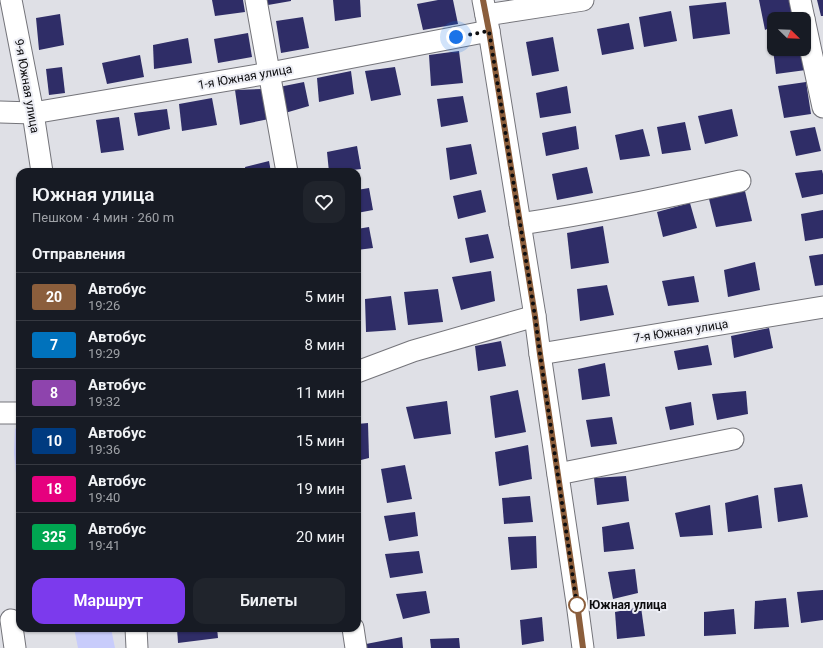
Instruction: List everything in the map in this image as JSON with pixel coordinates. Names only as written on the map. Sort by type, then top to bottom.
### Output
[{"type":"street","name":"9-я Южная улица","points":[[11,0],[34,113],[41,168]]},
{"type":"street","points":[[256,0],[286,168]]},
{"type":"street","name":"1-я Южная улица","points":[[0,112],[34,113],[270,73],[486,15],[583,0]]},
{"type":"street","points":[[800,0],[803,12]]},
{"type":"street","points":[[486,15],[535,316],[582,648]]},
{"type":"street","points":[[811,51],[823,107]]},
{"type":"street","points":[[520,224],[652,200],[740,181]]},
{"type":"street","name":"7-я Южная улица","points":[[540,354],[823,308]]},
{"type":"street","points":[[361,371],[413,352],[535,316]]},
{"type":"street","points":[[0,413],[16,413]]},
{"type":"street","points":[[558,474],[733,439]]},
{"type":"street","points":[[11,620],[15,648]]},
{"type":"street","points":[[136,632],[137,648]]},
{"type":"street","points":[[354,632],[356,648]]},
{"type":"shaded area","points":[[16,428],[16,474],[14,453]]},
{"type":"shaded area","points":[[75,632],[112,632],[115,648],[78,648]]},
{"type":"building","points":[[212,0],[243,0],[245,12],[215,16]]},
{"type":"building","points":[[267,0],[291,0],[291,1],[268,5]]},
{"type":"building","points":[[333,0],[360,0],[361,17],[335,21]]},
{"type":"building","points":[[438,0],[453,0],[458,24],[423,30],[417,4]]},
{"type":"building","points":[[759,0],[791,0],[794,12],[767,12],[767,29],[765,30]]},
{"type":"building","points":[[817,0],[823,0],[823,16],[821,16]]},
{"type":"building","points":[[726,2],[730,34],[693,39],[689,6]]},
{"type":"building","points":[[671,11],[677,41],[644,47],[639,17]]},
{"type":"building","points":[[60,14],[64,45],[39,50],[36,18]]},
{"type":"building","points":[[303,17],[309,48],[281,53],[276,21]]},
{"type":"building","points":[[629,23],[634,49],[602,55],[597,29]]},
{"type":"building","points":[[248,33],[252,57],[218,63],[214,39]]},
{"type":"building","points":[[553,37],[559,71],[532,76],[526,42]]},
{"type":"building","points":[[188,38],[192,63],[154,69],[153,45]]},
{"type":"building","points":[[459,51],[463,83],[431,86],[429,55]]},
{"type":"building","points":[[140,55],[144,77],[107,84],[102,63]]},
{"type":"building","points":[[774,56],[804,56],[806,70],[776,74]]},
{"type":"building","points":[[62,67],[65,93],[49,95],[46,69]]},
{"type":"building","points":[[395,67],[401,95],[371,101],[365,71]]},
{"type":"building","points":[[351,71],[354,94],[319,102],[317,78]]},
{"type":"building","points":[[304,82],[309,106],[285,113],[279,87]]},
{"type":"building","points":[[806,82],[811,114],[784,118],[778,86]]},
{"type":"building","points":[[567,86],[571,113],[540,118],[536,93]]},
{"type":"building","points":[[262,89],[269,119],[240,125],[235,90]]},
{"type":"building","points":[[463,96],[468,122],[441,127],[437,99]]},
{"type":"building","points":[[212,98],[217,125],[182,131],[179,104]]},
{"type":"building","points":[[167,109],[170,129],[138,136],[134,113]]},
{"type":"building","points":[[732,109],[738,136],[705,144],[698,116]]},
{"type":"building","points":[[119,117],[124,150],[101,153],[96,120]]},
{"type":"building","points":[[685,122],[691,150],[662,154],[657,127]]},
{"type":"building","points":[[576,126],[579,149],[546,156],[542,133]]},
{"type":"building","points":[[815,127],[821,151],[796,156],[790,131]]},
{"type":"building","points":[[643,129],[650,156],[620,160],[615,135]]},
{"type":"building","points":[[471,144],[477,174],[450,180],[446,148]]},
{"type":"building","points":[[357,146],[361,168],[329,168],[327,152]]},
{"type":"building","points":[[269,161],[270,168],[245,168]]},
{"type":"building","points":[[587,167],[593,193],[557,200],[552,174]]},
{"type":"building","points":[[822,170],[823,194],[802,198],[795,173]]},
{"type":"building","points":[[369,188],[373,210],[361,212],[361,189]]},
{"type":"building","points":[[481,190],[486,212],[458,219],[453,196]]},
{"type":"building","points":[[745,191],[752,221],[716,227],[709,199]]},
{"type":"building","points":[[690,203],[697,228],[663,237],[657,212]]},
{"type":"building","points":[[823,210],[823,238],[805,241],[801,214]]},
{"type":"building","points":[[603,226],[609,263],[571,269],[567,233]]},
{"type":"building","points":[[369,227],[373,248],[361,250],[361,228]]},
{"type":"building","points":[[488,234],[494,258],[470,263],[465,238]]},
{"type":"building","points":[[823,254],[823,285],[815,286],[809,256]]},
{"type":"building","points":[[755,262],[760,290],[728,297],[724,270]]},
{"type":"building","points":[[491,271],[495,301],[461,310],[452,277]]},
{"type":"building","points":[[694,276],[699,302],[668,306],[662,281]]},
{"type":"building","points":[[607,285],[614,315],[580,321],[577,289]]},
{"type":"building","points":[[438,289],[443,322],[408,325],[404,292]]},
{"type":"building","points":[[391,296],[396,330],[366,332],[365,299]]},
{"type":"building","points":[[769,328],[773,348],[734,358],[731,336]]},
{"type":"building","points":[[501,341],[506,366],[478,371],[475,346]]},
{"type":"building","points":[[708,345],[712,365],[678,370],[674,351]]},
{"type":"building","points":[[605,363],[610,396],[582,400],[578,369]]},
{"type":"building","points":[[518,390],[526,432],[495,438],[490,396]]},
{"type":"building","points":[[746,391],[748,414],[717,420],[712,394]]},
{"type":"building","points":[[447,401],[451,434],[414,439],[406,407]]},
{"type":"building","points":[[691,402],[694,425],[670,430],[665,407]]},
{"type":"building","points":[[612,417],[617,444],[591,447],[586,420]]},
{"type":"building","points":[[368,423],[369,458],[361,460],[361,424]]},
{"type":"building","points":[[528,445],[532,479],[499,486],[495,452]]},
{"type":"building","points":[[405,465],[412,499],[387,503],[381,469]]},
{"type":"building","points":[[626,476],[629,501],[597,505],[594,478]]},
{"type":"building","points":[[802,484],[808,517],[778,522],[774,488]]},
{"type":"building","points":[[758,495],[762,528],[728,532],[725,503]]},
{"type":"building","points":[[530,496],[533,522],[504,524],[502,498]]},
{"type":"building","points":[[710,505],[713,535],[680,537],[675,513]]},
{"type":"building","points":[[415,512],[418,536],[389,541],[384,516]]},
{"type":"building","points":[[629,522],[634,549],[604,552],[602,527]]},
{"type":"building","points":[[536,536],[537,568],[511,570],[508,537]]},
{"type":"building","points":[[419,551],[423,573],[390,578],[385,554]]},
{"type":"building","points":[[635,569],[638,593],[613,599],[608,572]]},
{"type":"building","points":[[823,590],[823,620],[801,623],[797,592]]},
{"type":"building","points":[[426,591],[430,613],[403,619],[396,594]]},
{"type":"building","points":[[786,598],[789,627],[754,629],[755,601]]},
{"type":"building","points":[[641,607],[645,636],[617,639],[615,612]]},
{"type":"building","points":[[734,609],[736,634],[704,636],[704,612]]},
{"type":"building","points":[[542,617],[544,641],[522,645],[520,620]]},
{"type":"building","points":[[177,632],[217,632],[218,638],[178,643]]},
{"type":"building","points":[[402,637],[403,648],[367,648],[366,644]]},
{"type":"building","points":[[459,638],[460,648],[431,648],[430,639]]},
{"type":"bus line","name":"20","points":[[483,0],[535,316],[583,648]]},
{"type":"place","name":"Южная улица","points":[[577,605]]},
{"type":"route","points":[[456,37],[489,31],[535,316],[577,605]]}]
